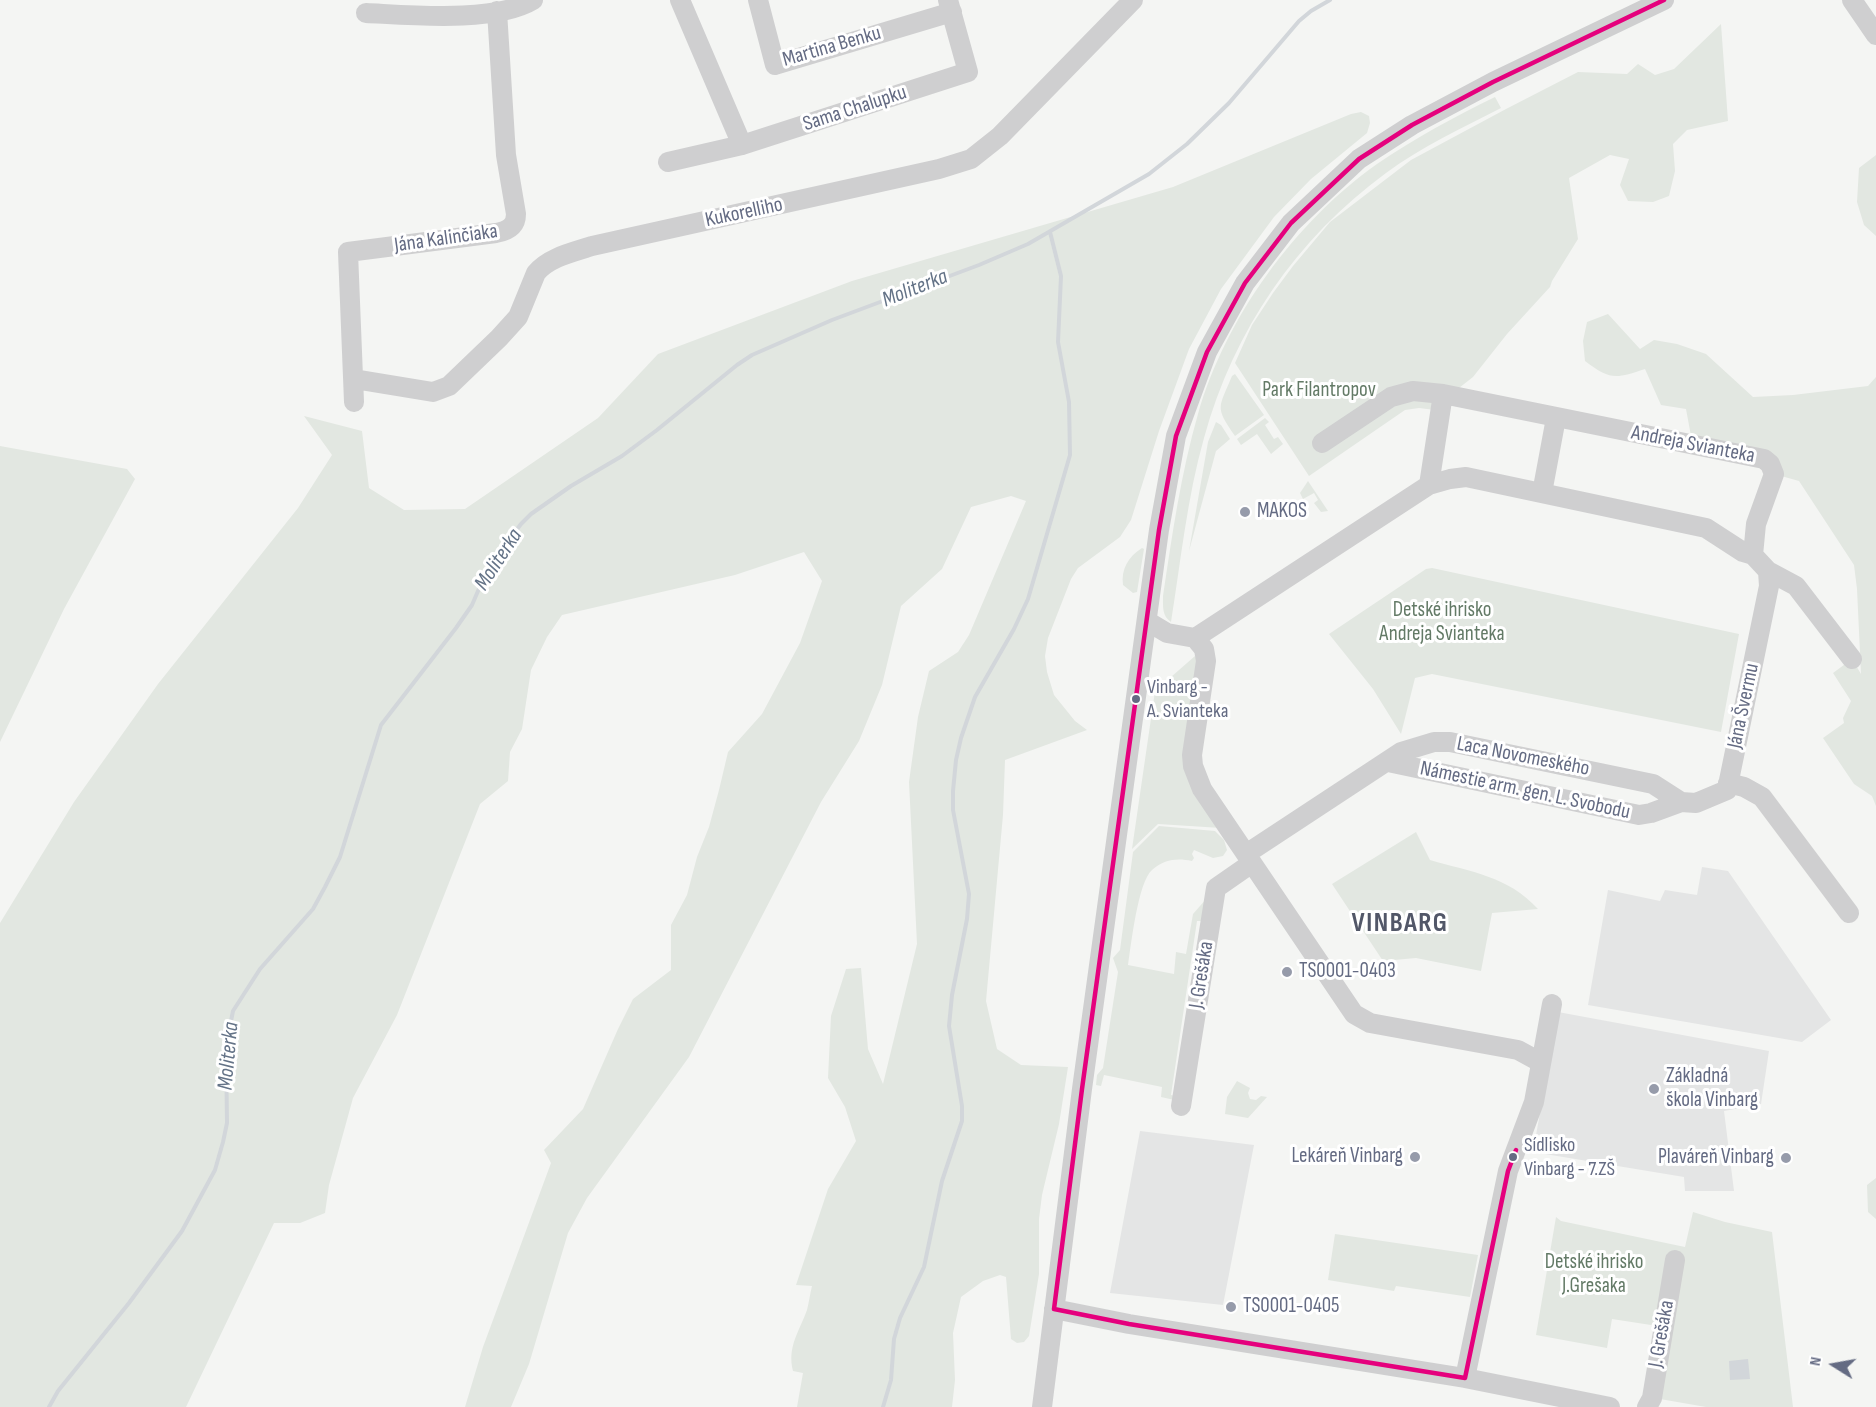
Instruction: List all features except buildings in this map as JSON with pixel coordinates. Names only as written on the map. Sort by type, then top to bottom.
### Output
[{"type":"street","points":[[366,13],[450,16],[497,11],[533,0]]},
{"type":"street","points":[[680,0],[742,146]]},
{"type":"street","name":"Martina Benku","points":[[758,0],[775,65],[950,6]]},
{"type":"street","name":"Kukorelliho","points":[[354,380],[434,392],[448,386],[518,317],[540,267],[570,253],[592,246],[939,169],[971,159],[1000,136],[1133,0]]},
{"type":"street","points":[[1042,1407],[1082,1089],[1160,528],[1176,436],[1207,352],[1245,283],[1291,223],[1359,159],[1412,125],[1634,6],[1664,0]]},
{"type":"street","points":[[1845,0],[1857,8],[1876,35]]},
{"type":"street","name":"Sama Chalupku","points":[[668,162],[742,146],[968,72],[950,6]]},
{"type":"street","name":"Jána Kalinčiaka","points":[[354,402],[348,252],[496,233],[508,230],[515,222],[516,214],[506,155],[497,11]]},
{"type":"street","name":"Andreja Svianteka","points":[[1322,443],[1392,398],[1413,391],[1443,394],[1764,459],[1770,464],[1774,474],[1756,524],[1753,555]]},
{"type":"street","points":[[1429,485],[1443,394]]},
{"type":"street","points":[[1542,493],[1556,418]]},
{"type":"street","points":[[1195,638],[1429,485],[1466,477],[1706,528],[1743,552],[1753,555],[1768,571],[1796,586],[1852,659]]},
{"type":"street","name":"Jána Švermu","points":[[1728,783],[1769,586],[1768,571]]},
{"type":"street","points":[[1147,621],[1167,633],[1195,638],[1204,649],[1206,661],[1192,755],[1193,766],[1202,789],[1354,1014],[1370,1023],[1518,1050],[1540,1062]]},
{"type":"street","name":"Laca Novomeského","points":[[1249,858],[1401,752],[1434,742],[1450,742],[1653,784],[1689,802]]},
{"type":"street","name":"Námestie arm. gen. L. Svobodu","points":[[1388,762],[1640,815],[1689,802]]},
{"type":"street","points":[[1689,802],[1726,790],[1728,783],[1744,787],[1762,797],[1849,913]]},
{"type":"street","name":"J. Grešáka","points":[[1181,1106],[1216,888],[1249,858]]},
{"type":"street","points":[[1465,1378],[1508,1171],[1534,1102],[1552,1004]]},
{"type":"street","name":"J. Grešáka","points":[[1647,1407],[1652,1398],[1675,1260]]},
{"type":"street","points":[[1054,1309],[1129,1324],[1465,1378],[1610,1407]]},
{"type":"shaded area","points":[[1702,867],[1728,871],[1831,1020],[1802,1042],[1588,1005],[1608,890],[1660,901],[1665,890],[1697,895]]},
{"type":"shaded area","name":"Základná škola Vinbarg","points":[[1558,1012],[1769,1051],[1761,1104],[1724,1111],[1734,1191],[1685,1191],[1684,1177],[1533,1152]]},
{"type":"shaded area","points":[[1140,1131],[1254,1145],[1223,1305],[1110,1293]]},
{"type":"shaded area","points":[[1748,1359],[1750,1379],[1730,1380],[1729,1361]]},
{"type":"green space","name":"Park Filantropov","points":[[1721,24],[1728,121],[1687,130],[1673,144],[1675,171],[1669,196],[1653,202],[1628,201],[1620,185],[1629,159],[1610,155],[1569,178],[1578,239],[1550,287],[1507,334],[1473,377],[1450,395],[1399,402],[1429,400],[1435,410],[1419,408],[1405,410],[1309,476],[1235,363],[1252,325],[1273,293],[1330,222],[1411,160],[1578,72],[1627,74],[1638,64],[1655,75],[1674,69]]},
{"type":"green space","points":[[1495,97],[1501,108],[1413,155],[1354,199],[1297,257],[1272,290],[1251,324],[1232,360],[1204,438],[1189,506],[1171,622],[1165,614],[1163,596],[1187,459],[1210,378],[1245,308],[1267,274],[1292,243],[1347,187],[1406,145]]},
{"type":"green space","points":[[1361,112],[1369,116],[1370,123],[1367,133],[1311,179],[1274,217],[1221,289],[1189,349],[1159,431],[1131,520],[1120,537],[1078,568],[1071,579],[1048,638],[1045,656],[1054,695],[1075,721],[1087,730],[1005,760],[1003,815],[986,1001],[997,1049],[1021,1065],[1068,1067],[1059,1124],[1042,1195],[1039,1219],[1039,1274],[1029,1336],[1024,1342],[1017,1343],[1011,1339],[1006,1277],[1000,1275],[983,1281],[961,1297],[953,1333],[955,1380],[952,1407],[797,1407],[803,1373],[793,1371],[792,1354],[807,1310],[812,1286],[796,1285],[828,1189],[856,1141],[845,1107],[828,1078],[831,1016],[846,969],[861,968],[868,1049],[883,1084],[917,944],[909,782],[918,717],[929,671],[958,652],[969,635],[1026,501],[1011,496],[971,507],[942,569],[901,606],[882,685],[859,741],[821,802],[689,1057],[587,1198],[568,1233],[529,1364],[511,1407],[465,1407],[483,1347],[551,1163],[544,1150],[583,1109],[633,999],[671,970],[671,925],[687,895],[697,857],[709,827],[728,752],[762,714],[800,643],[822,581],[804,552],[735,575],[562,615],[547,637],[531,670],[522,729],[510,752],[508,781],[480,804],[397,1015],[353,1098],[329,1185],[325,1213],[300,1223],[274,1223],[186,1407],[0,1407],[0,923],[74,802],[158,684],[298,508],[332,455],[304,416],[362,431],[369,488],[404,510],[465,509],[598,418],[658,354],[852,281],[1173,187],[1351,114]]},
{"type":"green space","points":[[1876,155],[1876,236],[1864,225],[1857,202],[1859,168]]},
{"type":"green space","points":[[1608,314],[1640,349],[1654,340],[1677,344],[1706,354],[1753,397],[1793,395],[1868,386],[1876,377],[1876,806],[1872,796],[1854,784],[1823,738],[1844,723],[1843,718],[1851,701],[1833,673],[1852,659],[1861,674],[1854,565],[1799,481],[1774,474],[1691,436],[1686,409],[1661,405],[1645,369],[1626,375],[1613,376],[1601,372],[1585,361],[1583,341],[1587,322]]},
{"type":"green space","points":[[1235,374],[1264,415],[1235,436],[1221,412],[1221,407],[1232,376]]},
{"type":"green space","points":[[1265,418],[1269,422],[1265,425],[1274,439],[1278,437],[1283,444],[1271,454],[1257,434],[1241,445],[1237,439]]},
{"type":"green space","points":[[1216,422],[1221,425],[1230,439],[1216,451],[1189,551],[1208,442]]},
{"type":"green space","points":[[0,446],[127,469],[135,479],[64,609],[0,742]]},
{"type":"green space","points":[[1308,481],[1328,511],[1321,512],[1314,503],[1318,500],[1314,493],[1303,499],[1300,493]]},
{"type":"green space","points":[[1142,548],[1144,549],[1137,592],[1133,593],[1123,585],[1124,569],[1129,559]]},
{"type":"green space","name":"Detské ihrisko Andreja Svianteka","points":[[1432,568],[1739,634],[1721,732],[1432,674],[1415,678],[1401,734],[1373,689],[1329,634],[1426,569]]},
{"type":"green space","points":[[1195,656],[1198,662],[1185,753],[1221,828],[1158,824],[1132,849],[1155,691]]},
{"type":"green space","points":[[1159,826],[1215,831],[1224,840],[1227,850],[1223,856],[1213,858],[1194,850],[1192,861],[1171,860],[1157,866],[1147,877],[1136,914],[1128,965],[1174,974],[1176,952],[1186,954],[1193,914],[1207,898],[1206,921],[1197,921],[1171,1095],[1180,1097],[1179,1101],[1161,1097],[1162,1087],[1104,1075],[1101,1086],[1096,1085],[1097,1075],[1103,1068],[1118,972],[1113,958],[1120,950],[1133,852]]},
{"type":"green space","points":[[1416,832],[1430,860],[1501,882],[1514,889],[1538,909],[1492,913],[1481,971],[1416,958],[1383,961],[1332,884]]},
{"type":"green space","points":[[1237,1081],[1250,1088],[1248,1093],[1250,1099],[1267,1097],[1248,1118],[1225,1114],[1227,1097]]},
{"type":"green space","points":[[1876,1178],[1876,1219],[1868,1212],[1867,1185]]},
{"type":"green space","name":"Detské ihrisko J.Grešaka","points":[[1693,1212],[1725,1222],[1772,1232],[1793,1407],[1706,1407],[1660,1399],[1664,1327],[1612,1319],[1607,1348],[1536,1335],[1556,1217],[1561,1221],[1685,1247]]},
{"type":"green space","points":[[1335,1234],[1478,1255],[1470,1297],[1396,1286],[1394,1291],[1328,1280]]},
{"type":"waterway","name":"Moliterka","points":[[49,1407],[58,1391],[129,1303],[182,1231],[215,1170],[227,1123],[226,1046],[233,1011],[260,969],[313,909],[325,887],[340,857],[381,725],[456,628],[472,605],[481,584],[502,549],[521,524],[531,514],[571,486],[622,456],[752,355],[832,320],[979,265],[1028,244],[1149,174],[1187,144],[1229,103],[1299,21],[1330,0]]},
{"type":"waterway","points":[[883,1407],[891,1380],[894,1339],[900,1318],[924,1267],[942,1181],[962,1121],[962,1106],[949,1026],[969,894],[953,810],[956,760],[975,697],[1014,629],[1028,599],[1070,455],[1069,402],[1058,342],[1061,276],[1050,232]]},
{"type":"transit line","points":[[1054,1309],[1159,530],[1176,436],[1207,352],[1245,283],[1291,223],[1359,159],[1412,125],[1493,82],[1664,0]]},
{"type":"transit line","points":[[1465,1378],[1508,1171],[1516,1150]]},
{"type":"transit line","points":[[1054,1309],[1129,1324],[1465,1378]]},
{"type":"place","name":"MAKOS","points":[[1245,512]]},
{"type":"place","name":"Vinbarg - A. Svianteka","points":[[1136,699]]},
{"type":"place","name":"TS0001-0403","points":[[1287,972]]},
{"type":"place","name":"Základná škola Vinbarg","points":[[1654,1089]]},
{"type":"place","name":"Lekáreň Vinbarg","points":[[1415,1157]]},
{"type":"place","name":"Sídlisko Vinbarg - 7.ZŠ","points":[[1513,1157]]},
{"type":"place","name":"Plaváreň Vinbarg","points":[[1786,1158]]},
{"type":"place","name":"TS0001-0405","points":[[1231,1307]]},
{"type":"district","name":"VINBARG","points":[[1400,924]]}]
